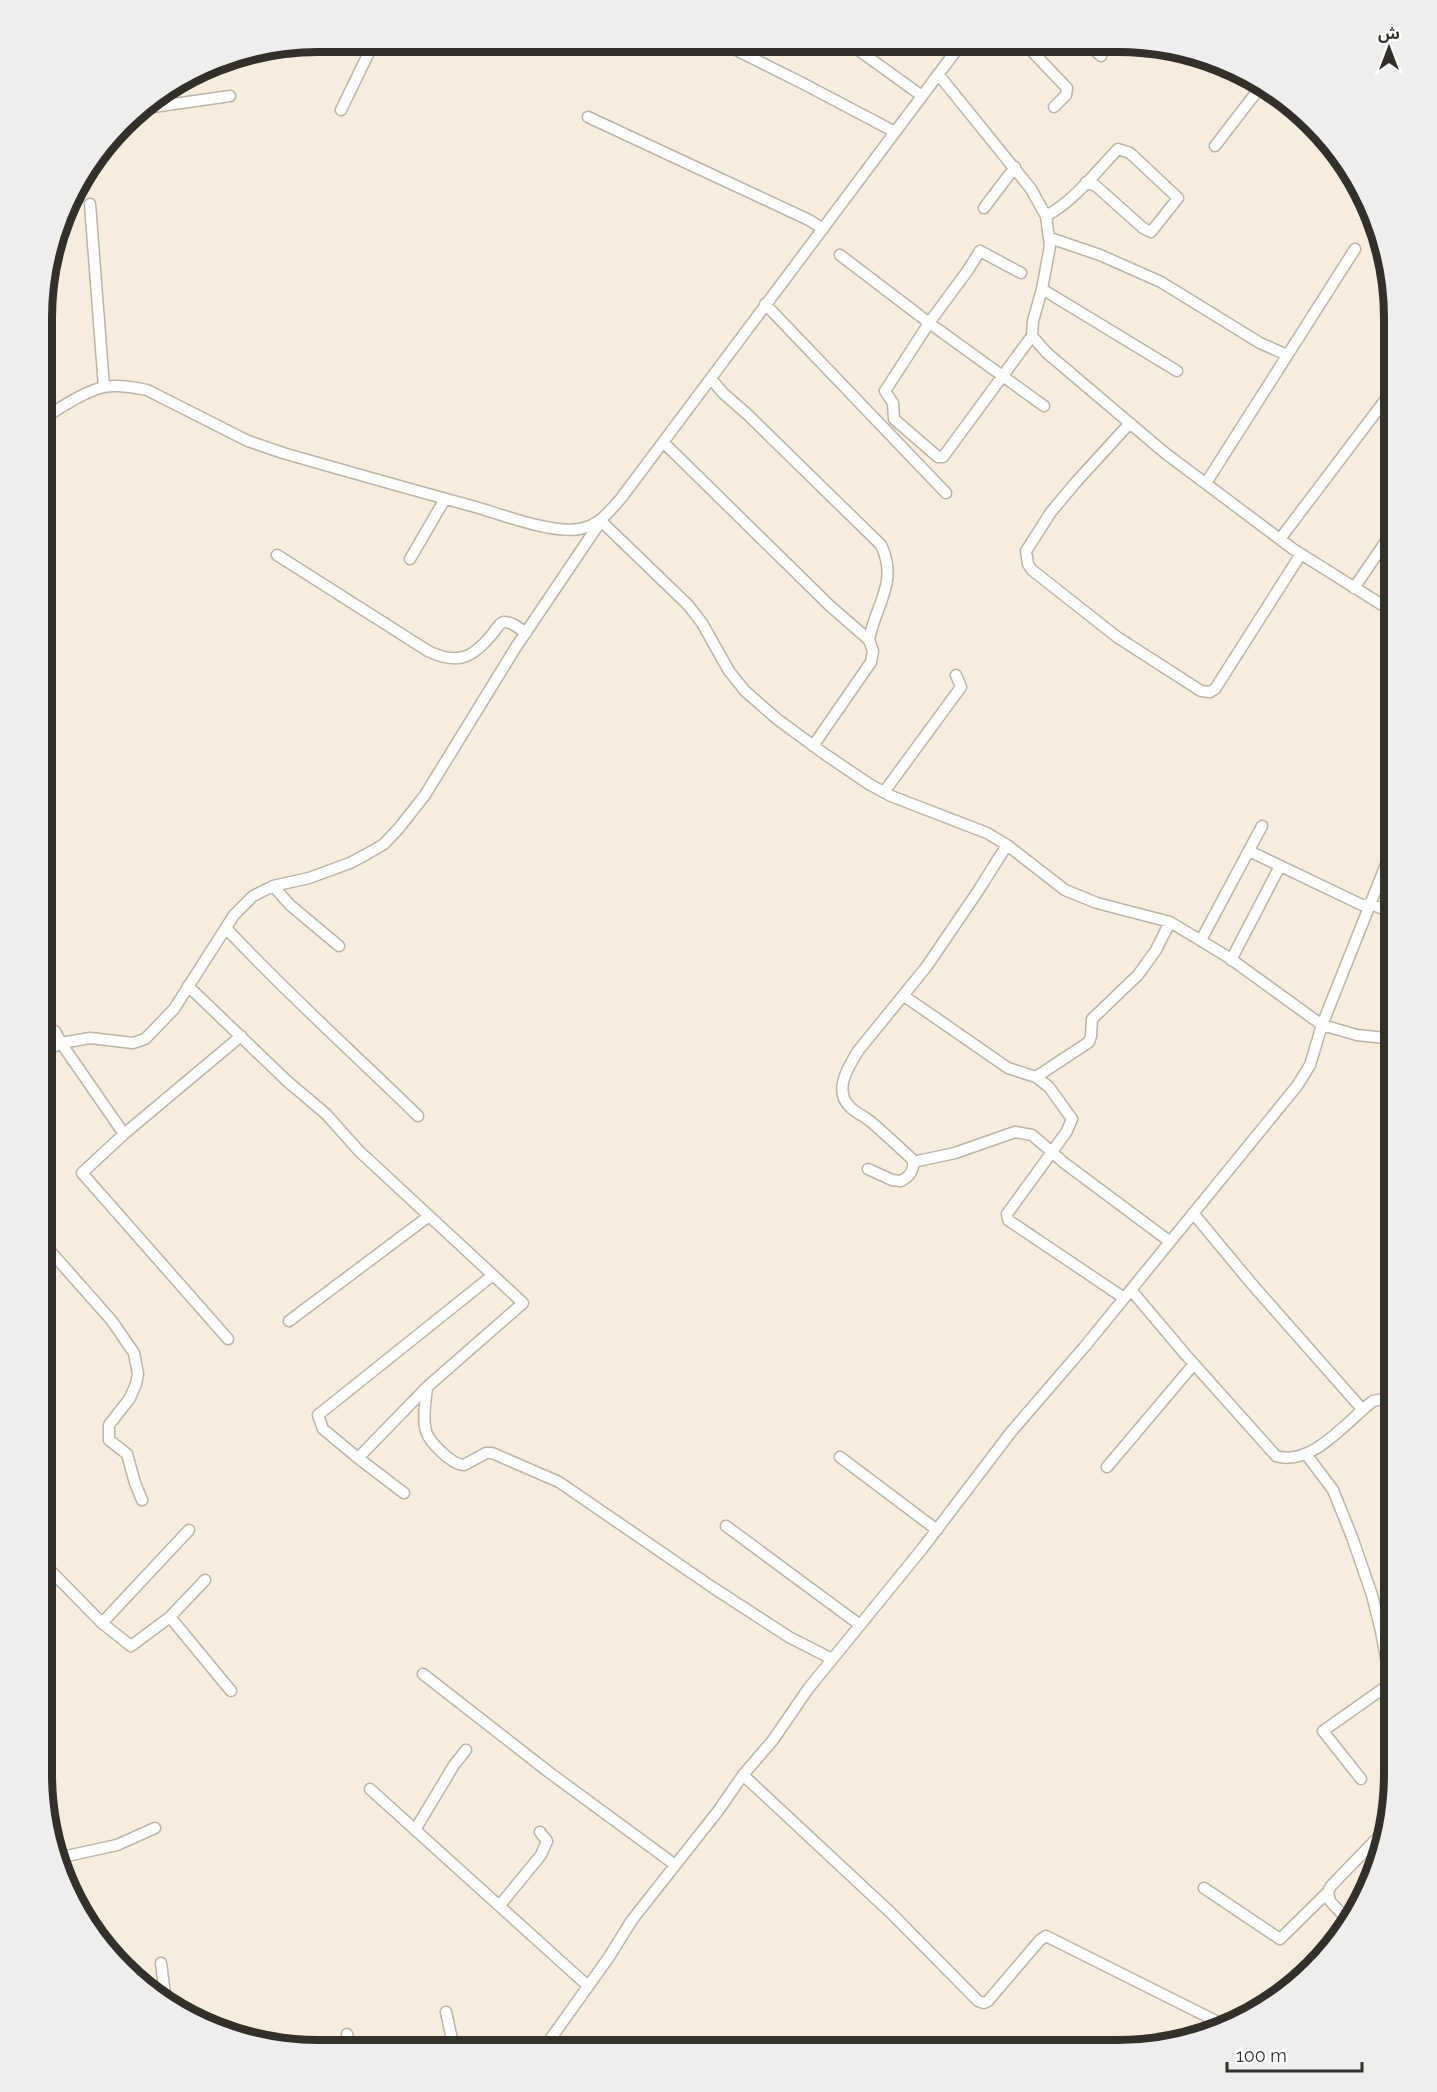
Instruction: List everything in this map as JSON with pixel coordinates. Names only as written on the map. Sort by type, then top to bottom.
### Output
[{"type":"street","points":[[341,110],[369,52]]},
{"type":"street","points":[[739,52],[895,132]]},
{"type":"street","points":[[861,52],[922,96]]},
{"type":"street","points":[[52,1048],[61,1043],[90,1038],[133,1043],[145,1040],[174,1009],[226,928],[241,907],[253,896],[273,886],[309,878],[350,863],[384,844],[415,811],[526,633],[601,521],[622,498],[956,52]]},
{"type":"street","points":[[1033,52],[1067,88],[1066,95],[1054,107]]},
{"type":"street","points":[[1097,52],[1101,56]]},
{"type":"street","points":[[938,74],[1031,189],[1046,216],[1050,238],[1032,336],[946,455],[938,457],[894,419],[893,403],[885,391],[980,250],[1021,273]]},
{"type":"street","points":[[1215,146],[1257,92]]},
{"type":"street","points":[[159,106],[230,96]]},
{"type":"street","points":[[588,117],[810,220],[823,229]]},
{"type":"street","points":[[1046,216],[1064,205],[1086,182],[1118,149],[1130,153],[1178,198],[1151,232],[1143,228],[1096,186],[1086,182]]},
{"type":"street","points":[[984,208],[1015,167]]},
{"type":"street","points":[[90,204],[104,387]]},
{"type":"street","points":[[1050,238],[1100,255],[1161,282],[1260,342],[1287,355]]},
{"type":"street","points":[[1206,483],[1355,249]]},
{"type":"street","points":[[840,255],[1044,406]]},
{"type":"street","points":[[1042,289],[1177,371]]},
{"type":"street","points":[[765,304],[946,493]]},
{"type":"street","points":[[1032,336],[1047,353],[1165,453],[1301,554],[1384,606]]},
{"type":"street","points":[[711,379],[881,545],[887,560],[887,587],[869,640]]},
{"type":"street","points":[[52,413],[73,400],[104,387],[131,387],[147,390],[248,441],[283,453],[515,519],[564,530],[577,530],[601,521]]},
{"type":"street","points":[[1280,539],[1384,402]]},
{"type":"street","points":[[1130,423],[1051,512],[1026,551],[1028,564],[1032,570],[1117,637],[1201,691],[1210,692],[1215,689],[1301,554]]},
{"type":"street","points":[[663,442],[829,605],[869,640],[873,651],[871,662],[813,746]]},
{"type":"street","points":[[410,559],[445,499]]},
{"type":"street","points":[[601,521],[688,605],[702,623],[729,671],[760,706],[869,784],[987,832],[1072,893],[1097,903],[1170,922],[1231,960],[1322,1025],[1357,1035],[1384,1038]]},
{"type":"street","points":[[1354,588],[1384,544]]},
{"type":"street","points":[[277,555],[442,658],[453,659],[471,654],[486,642],[499,625],[504,623],[509,623],[526,633]]},
{"type":"street","points":[[884,792],[961,687],[956,675]]},
{"type":"street","points":[[1201,940],[1262,826]]},
{"type":"street","points":[[913,1162],[874,1125],[849,1106],[844,1099],[844,1078],[858,1051],[904,996],[1007,845]]},
{"type":"street","points":[[1249,850],[1362,905],[1371,904],[1384,909]]},
{"type":"street","points":[[1231,960],[1280,866]]},
{"type":"street","points":[[550,2039],[632,1920],[718,1811],[743,1774],[773,1740],[808,1689],[937,1530],[1011,1432],[1128,1294],[1302,1079],[1310,1065],[1322,1025],[1384,870]]},
{"type":"street","points":[[273,886],[290,905],[339,946]]},
{"type":"street","points":[[1036,1077],[1089,1041],[1092,1018],[1138,975],[1156,950],[1170,922]]},
{"type":"street","points":[[226,928],[304,1009],[348,1047],[418,1116]]},
{"type":"street","points":[[188,986],[287,1081],[326,1114],[359,1151],[523,1303],[427,1387],[358,1458]]},
{"type":"street","points":[[904,996],[1008,1068],[1036,1077],[1049,1087],[1072,1119],[1067,1131],[1007,1214],[1008,1220],[1128,1294],[1276,1456],[1286,1459],[1306,1454],[1373,1401],[1384,1400]]},
{"type":"street","points":[[52,1030],[55,1031],[124,1134]]},
{"type":"street","points":[[228,1339],[82,1173],[124,1134],[241,1036]]},
{"type":"street","points":[[913,1162],[956,1153],[1015,1132],[1032,1135],[1063,1162],[1169,1241]]},
{"type":"street","points":[[868,1169],[892,1180],[900,1181],[909,1176],[913,1162]]},
{"type":"street","points":[[1193,1213],[1362,1409]]},
{"type":"street","points":[[289,1321],[429,1216]]},
{"type":"street","points":[[52,1253],[112,1321],[134,1353],[138,1374],[136,1384],[130,1398],[109,1425],[109,1440],[127,1454],[142,1500]]},
{"type":"street","points":[[404,1493],[323,1429],[318,1415],[493,1275]]},
{"type":"street","points":[[1107,1467],[1194,1364]]},
{"type":"street","points":[[427,1387],[426,1430],[436,1446],[454,1462],[464,1465],[486,1453],[492,1453],[559,1482],[789,1637],[832,1659]]},
{"type":"street","points":[[1306,1454],[1333,1490],[1372,1595],[1384,1651]]},
{"type":"street","points":[[840,1457],[937,1530]]},
{"type":"street","points":[[726,1526],[860,1625]]},
{"type":"street","points":[[102,1623],[189,1530]]},
{"type":"street","points":[[52,1572],[102,1623],[131,1646],[170,1617],[205,1580]]},
{"type":"street","points":[[170,1617],[231,1691]]},
{"type":"street","points":[[423,1674],[550,1773],[674,1864]]},
{"type":"street","points":[[1361,1779],[1323,1731],[1384,1688]]},
{"type":"street","points":[[414,1830],[454,1765],[466,1750]]},
{"type":"street","points":[[743,1774],[891,1913],[978,2001],[984,2003],[988,2001],[1040,1940],[1046,1936],[1215,2021]]},
{"type":"street","points":[[370,1789],[588,1986]]},
{"type":"street","points":[[66,1856],[117,1845],[154,1828]]},
{"type":"street","points":[[500,1905],[541,1855],[547,1840],[540,1832]]},
{"type":"street","points":[[1204,1888],[1280,1939],[1328,1892],[1339,1877],[1376,1840]]},
{"type":"street","points":[[1328,1892],[1329,1901],[1343,1916]]},
{"type":"street","points":[[161,1963],[164,1990]]},
{"type":"street","points":[[446,2012],[452,2039]]},
{"type":"street","points":[[347,2034],[348,2039]]}]
